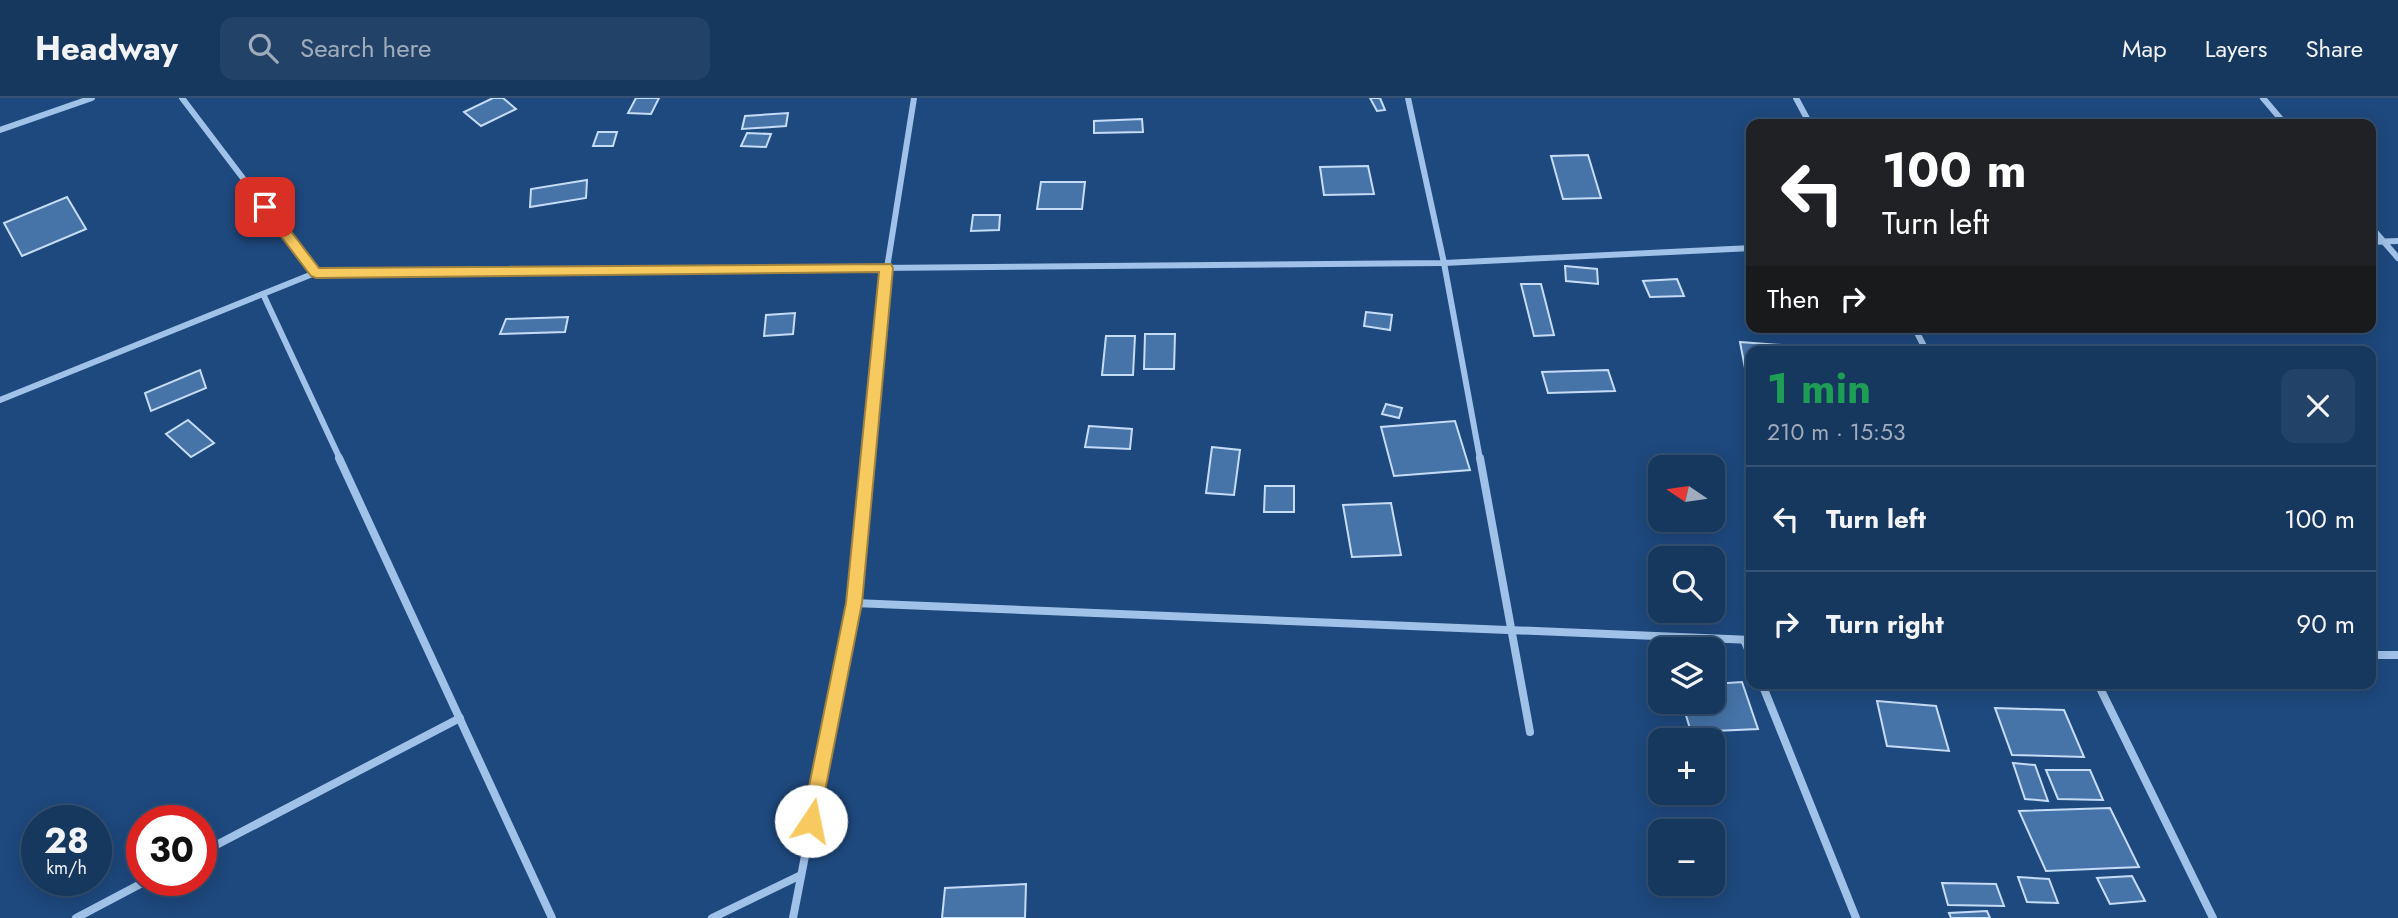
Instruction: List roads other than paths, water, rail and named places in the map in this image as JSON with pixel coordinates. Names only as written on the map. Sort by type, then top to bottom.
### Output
[{"type":"street","points":[[0,130],[92,98]]},
{"type":"street","points":[[182,98],[316,273]]},
{"type":"street","points":[[793,918],[854,603],[887,268],[914,98]]},
{"type":"street","points":[[1408,98],[1444,262],[1530,732]]},
{"type":"street","points":[[1796,98],[1807,119]]},
{"type":"street","points":[[2263,98],[2281,119]]},
{"type":"street","points":[[2376,233],[2398,258]]},
{"type":"street","points":[[2376,242],[2398,241]]},
{"type":"street","points":[[0,400],[316,273],[1444,262],[1746,248]]},
{"type":"street","points":[[263,294],[552,918]]},
{"type":"street","points":[[854,603],[1746,640]]},
{"type":"street","points":[[2376,655],[2398,655]]},
{"type":"street","points":[[1764,689],[1856,918]]},
{"type":"street","points":[[2100,689],[2213,918]]},
{"type":"street","points":[[217,845],[460,718]]},
{"type":"street","points":[[712,918],[801,875]]},
{"type":"street","points":[[76,918],[126,892]]}]
